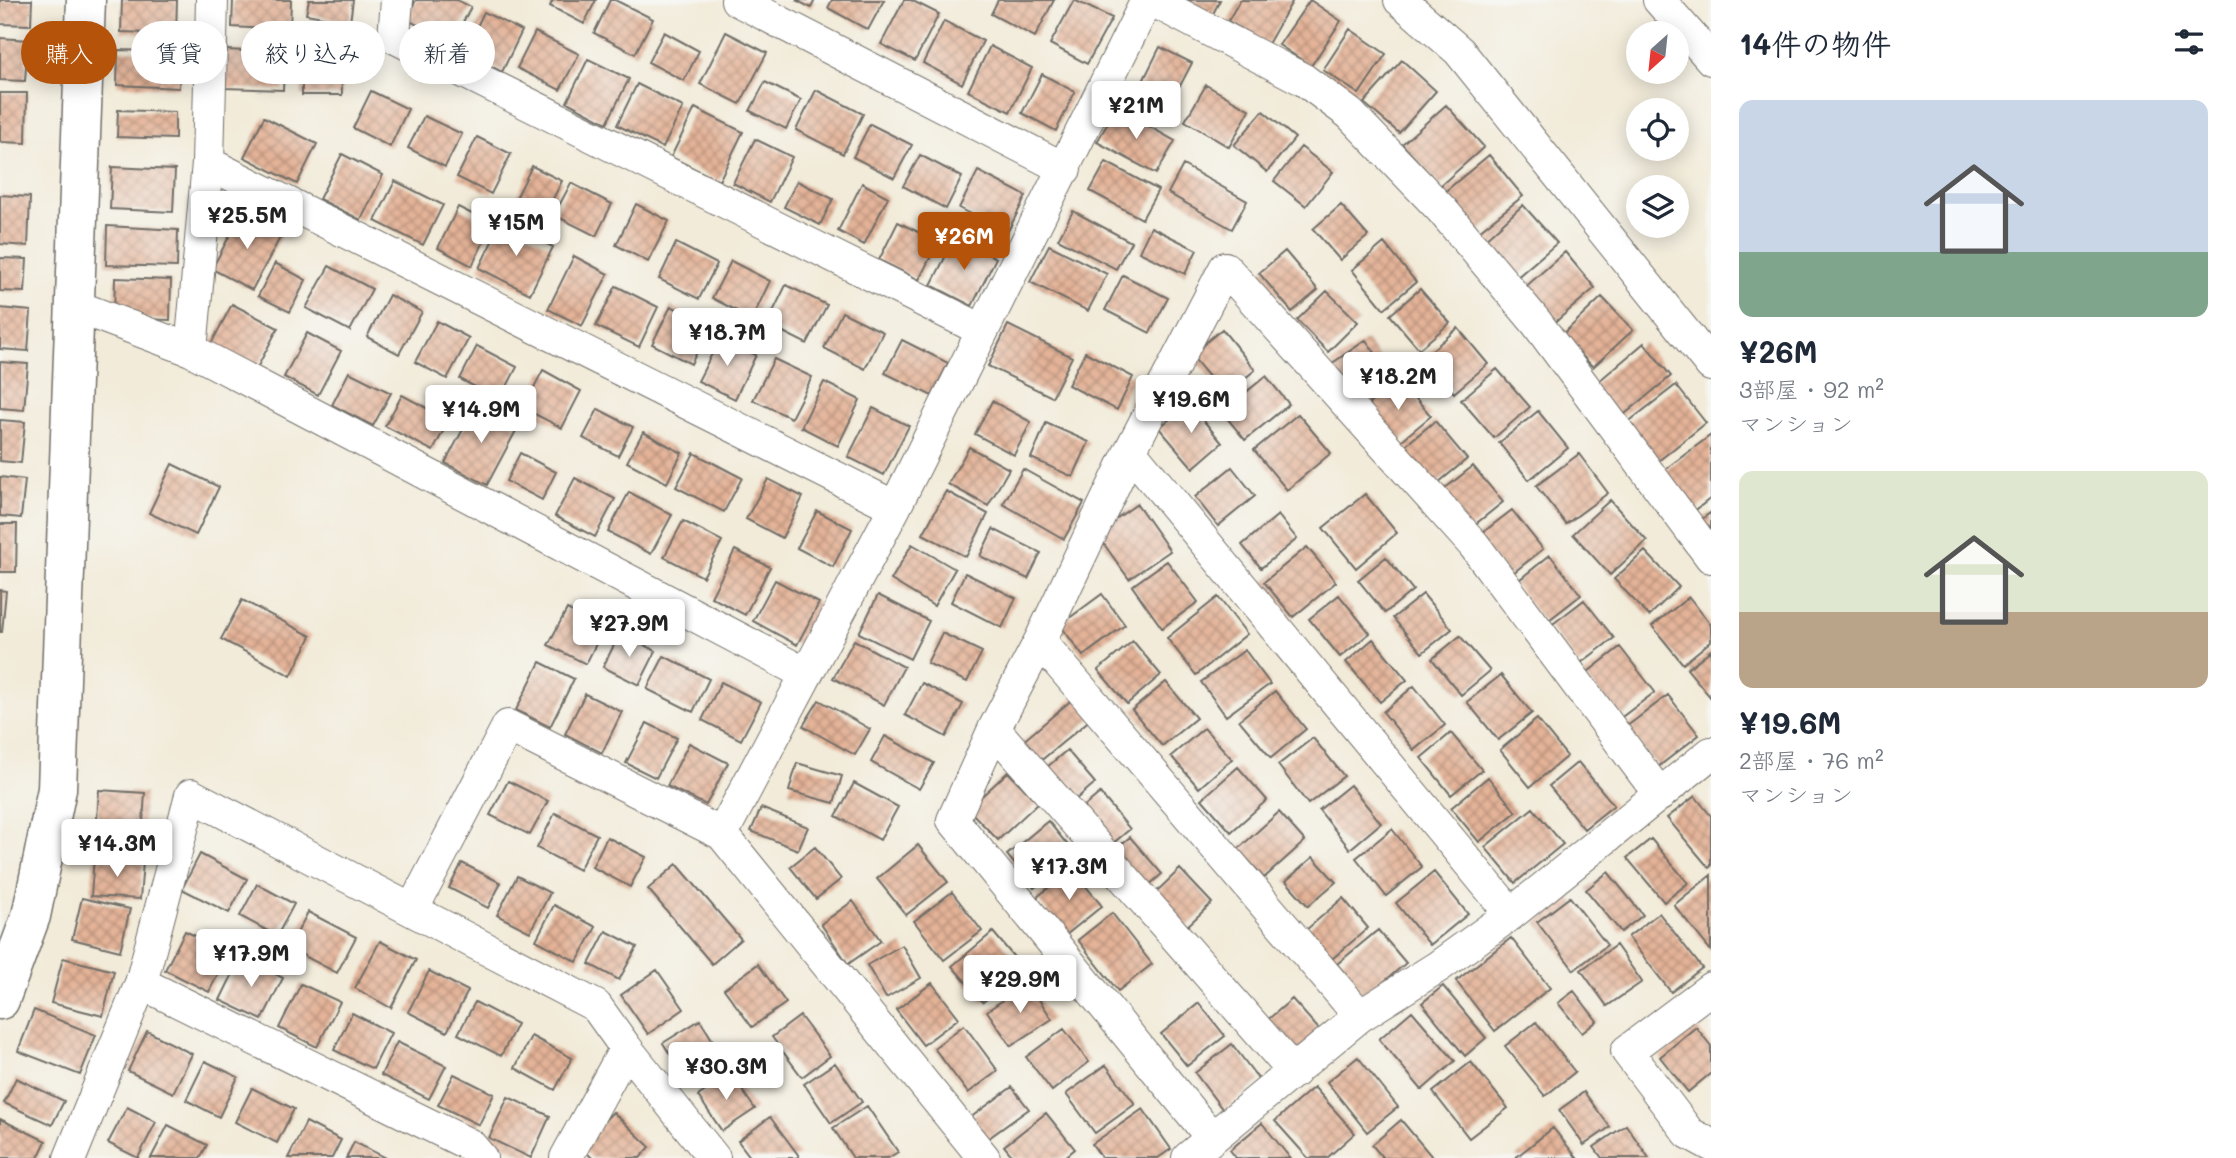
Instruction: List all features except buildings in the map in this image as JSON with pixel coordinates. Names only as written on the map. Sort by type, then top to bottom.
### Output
[{"type":"street","points":[[0,1000],[31,916],[57,789],[86,0]]},
{"type":"street","points":[[191,350],[208,163],[212,0]]},
{"type":"street","points":[[397,0],[394,37],[982,330]]},
{"type":"street","points":[[737,0],[1065,169]]},
{"type":"street","points":[[722,834],[895,507],[1149,0],[1304,80],[1350,114],[1442,210],[1536,322],[1711,557]]},
{"type":"street","points":[[1400,0],[1459,51],[1711,365]]},
{"type":"street","points":[[1659,0],[1711,59]]},
{"type":"street","points":[[208,163],[895,507]]},
{"type":"street","points":[[1212,1138],[953,820],[1130,451],[1224,268],[1474,545],[1660,794]]},
{"type":"street","points":[[75,306],[191,350],[806,674]]},
{"type":"street","points":[[1130,451],[1511,914]]},
{"type":"street","points":[[1040,641],[1360,1016]]},
{"type":"street","points":[[412,910],[508,726],[722,834],[984,1158]]},
{"type":"street","points":[[994,730],[1294,1072]]},
{"type":"street","points":[[1188,1158],[1360,1016],[1439,966],[1511,914],[1711,752]]},
{"type":"street","points":[[81,1154],[141,983],[191,795],[596,1006],[714,1158]]},
{"type":"street","points":[[141,983],[470,1144],[481,1158]]},
{"type":"street","points":[[1711,988],[1627,1051],[1689,1133],[1711,1145]]},
{"type":"street","points":[[566,1158],[626,1048]]}]
